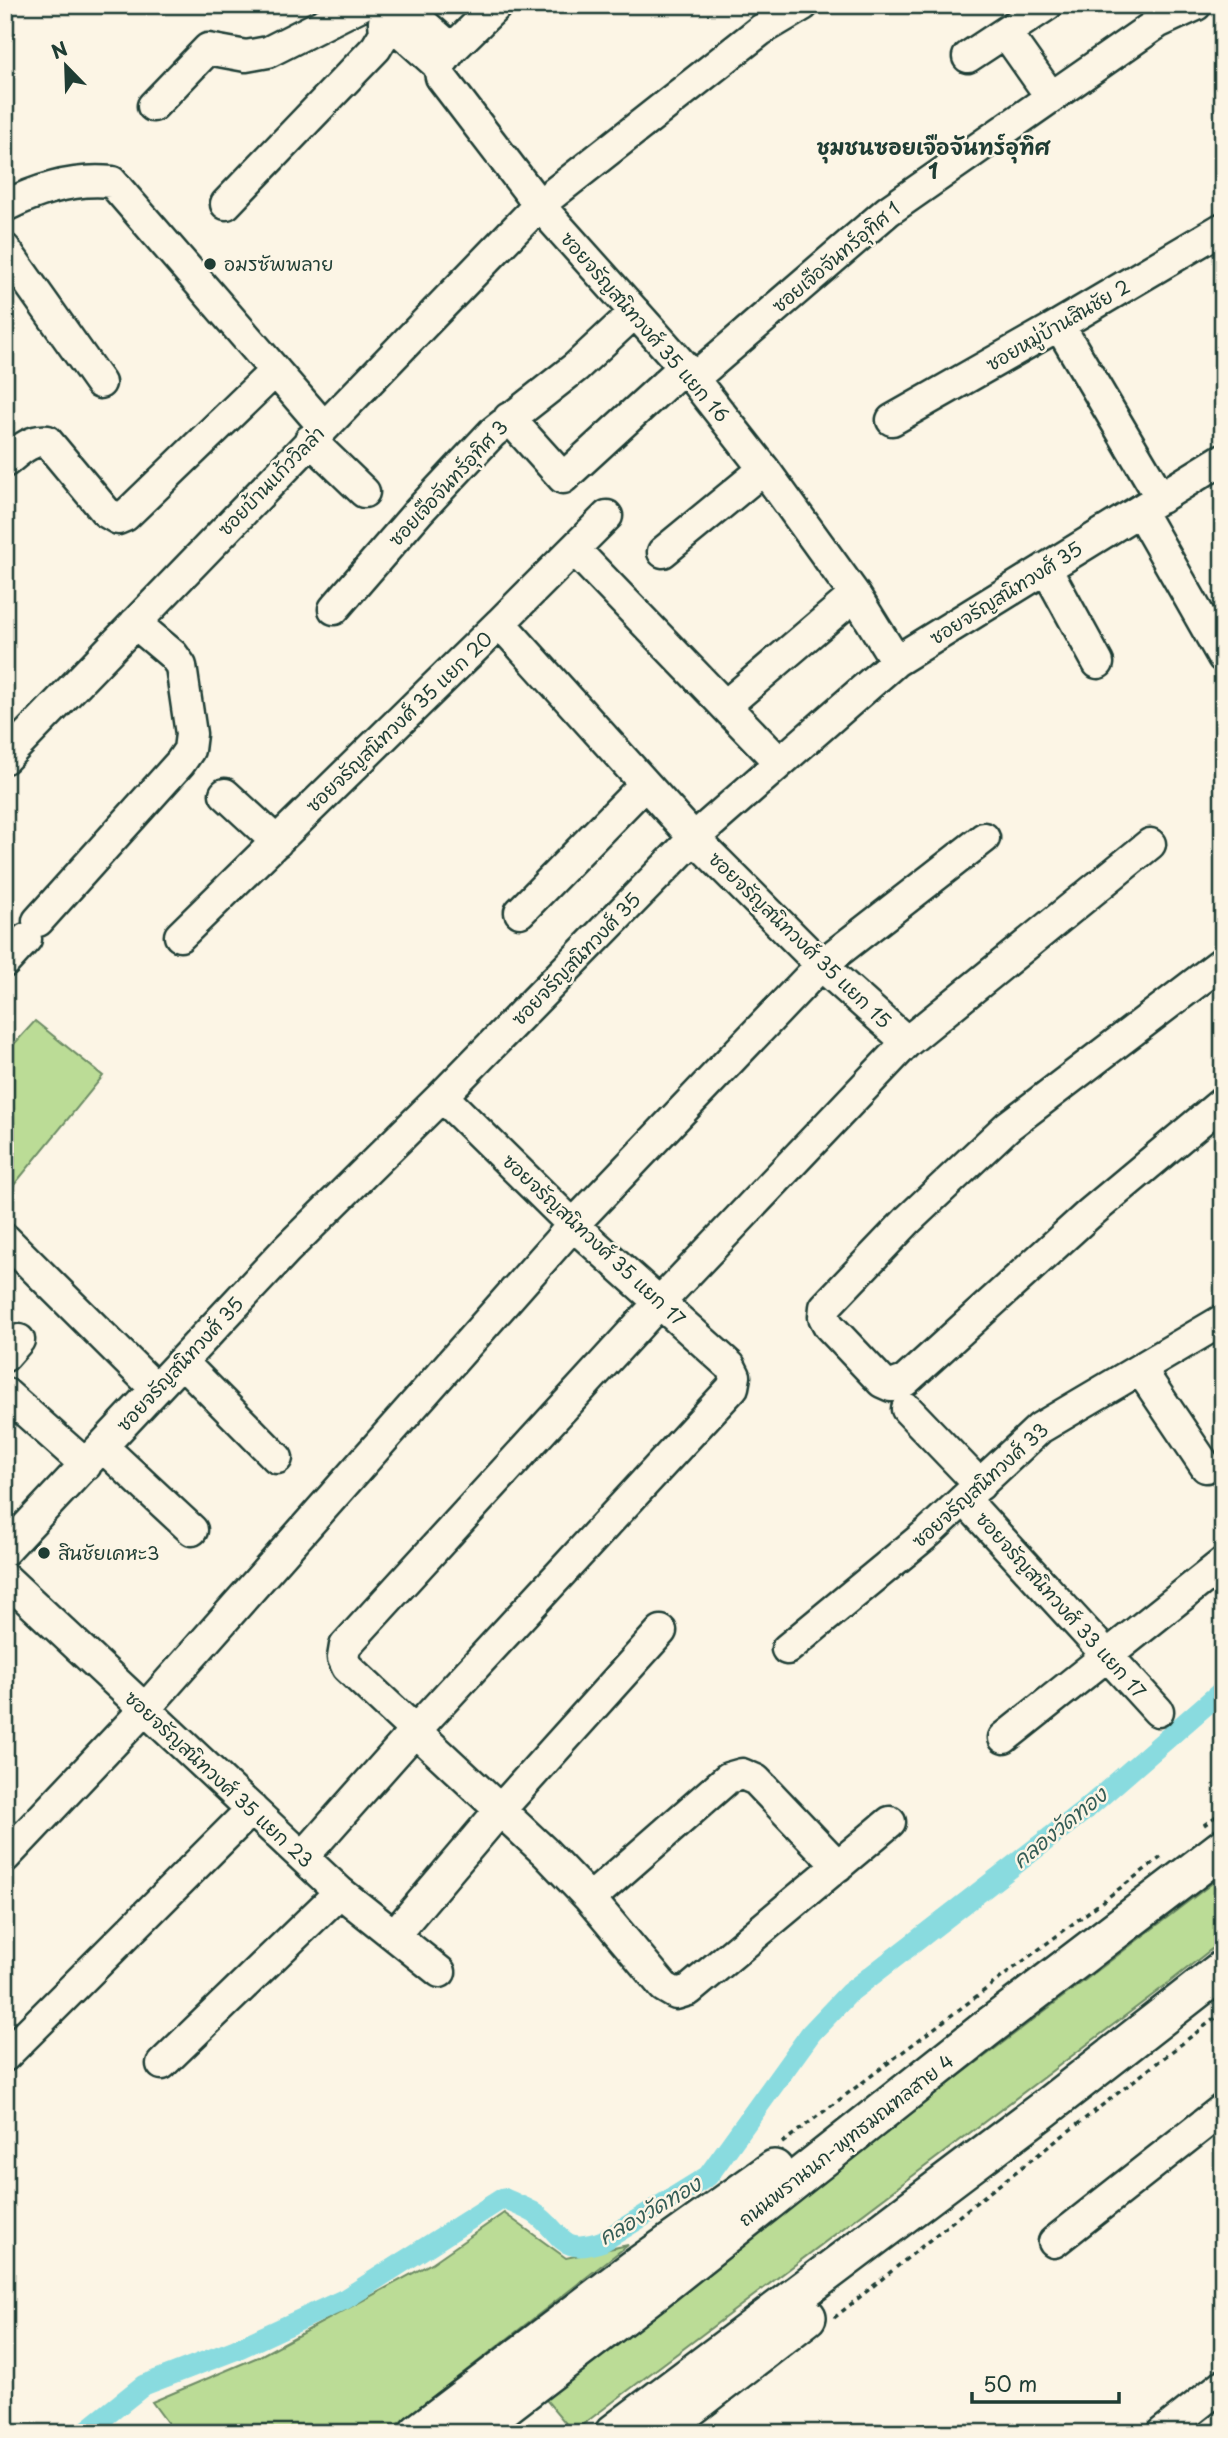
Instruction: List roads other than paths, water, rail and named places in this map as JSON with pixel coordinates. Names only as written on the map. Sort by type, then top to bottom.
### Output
[{"type":"main road","name":"ถนนพรานนก-พุทธมณฑลสาย 4","points":[[470,2433],[654,2292],[986,2029],[1212,1838]]},
{"type":"main road","points":[[614,2433],[1044,2109],[1223,1969]]},
{"type":"main road","points":[[418,2433],[694,2224],[986,2029]]},
{"type":"main road","points":[[657,2433],[910,2232],[1044,2109]]},
{"type":"street","points":[[446,57],[497,5]]},
{"type":"street","name":"ซอยบ้านแก้ววิลล่า","points":[[5,758],[539,205],[761,30],[803,5]]},
{"type":"street","points":[[968,57],[1047,5]]},
{"type":"street","name":"ซอยเจือจันทร์อุทิศ 1","points":[[509,418],[563,478],[888,211],[1159,22],[1196,5]]},
{"type":"street","points":[[152,106],[208,49],[246,56],[268,52],[385,11],[385,33],[376,48],[226,204]]},
{"type":"street","name":"ซอยจรัญสนิทวงศ์ 35 แยก 16","points":[[385,11],[446,57],[441,77],[539,205],[689,373],[764,469],[855,595],[896,661]]},
{"type":"street","points":[[1006,33],[1051,97]]},
{"type":"street","points":[[5,206],[60,186],[94,180],[112,182],[275,371],[317,433],[364,492]]},
{"type":"street","name":"ซอยหมู่บ้านสินชัย 2","points":[[892,420],[1223,228]]},
{"type":"street","points":[[5,249],[100,383]]},
{"type":"street","name":"ซอยเจือจันทร์อุทิศ 3","points":[[334,609],[419,511],[492,433],[576,367],[635,312]]},
{"type":"street","points":[[1059,325],[1150,504],[1223,657]]},
{"type":"street","points":[[5,462],[38,440],[47,442],[106,512],[118,519],[125,516],[275,371]]},
{"type":"street","name":"ซอยจรัญสนิทวงศ์ 35","points":[[5,1550],[287,1249],[442,1096],[694,838],[896,661],[1223,459]]},
{"type":"street","points":[[663,552],[764,469]]},
{"type":"street","points":[[500,623],[607,516]]},
{"type":"street","points":[[575,549],[779,762]]},
{"type":"street","points":[[1046,568],[1098,663]]},
{"type":"street","points":[[725,706],[855,595]]},
{"type":"street","points":[[5,962],[189,750],[191,734],[181,666],[173,655],[135,623]]},
{"type":"street","name":"ซอยจรัญสนิทวงศ์ 35 แยก 20","points":[[180,936],[500,623],[694,838]]},
{"type":"street","points":[[520,912],[645,783]]},
{"type":"street","points":[[225,794],[277,842]]},
{"type":"street","name":"ซอยจรัญสนิทวงศ์ 35 แยก 15","points":[[694,838],[821,965],[907,1042]]},
{"type":"street","points":[[5,1857],[144,1710],[573,1225],[821,965],[984,838]]},
{"type":"street","points":[[890,1822],[689,1990],[676,1994],[664,1987],[590,1899],[546,1853],[347,1667],[343,1658],[345,1646],[660,1302],[907,1042],[1150,844]]},
{"type":"street","points":[[1223,962],[1008,1126],[908,1220],[825,1307],[824,1317],[829,1326],[882,1382],[891,1386],[905,1381],[1089,1214],[1223,1101]]},
{"type":"street","name":"ซอยจรัญสนิทวงศ์ 35 แยก 17","points":[[414,1732],[733,1387],[735,1376],[730,1366],[573,1225],[442,1096]]},
{"type":"street","points":[[5,1239],[156,1389]]},
{"type":"street","name":"ซอยจรัญสนิทวงศ์ 33","points":[[787,1649],[930,1531],[1040,1428],[1223,1320]]},
{"type":"street","points":[[182,1362],[277,1458]]},
{"type":"street","points":[[1140,1369],[1206,1467]]},
{"type":"street","points":[[5,1393],[95,1456],[192,1530]]},
{"type":"street","name":"ซอยจรัญสนิทวงศ์ 33 แยก 17","points":[[907,1409],[1107,1656],[1158,1711]]},
{"type":"street","points":[[1004,1738],[1223,1563]]},
{"type":"street","name":"ซอยจรัญสนิทวงศ์ 35 แยก 23","points":[[5,1578],[340,1892],[440,1972]]},
{"type":"street","points":[[394,1935],[500,1811],[661,1631]]},
{"type":"street","points":[[303,1857],[414,1732]]},
{"type":"street","points":[[590,1899],[728,1778],[742,1774],[756,1780],[838,1866]]},
{"type":"street","points":[[5,2056],[252,1809]]},
{"type":"street","points":[[162,2064],[340,1892]]},
{"type":"street","points":[[1054,2242],[1223,2109]]},
{"type":"street","points":[[1162,2433],[1223,2385]]},
{"type":"waterway","name":"คลองวัดทอง","points":[[84,2433],[144,2385],[235,2350],[345,2299],[503,2198],[533,2212],[569,2244],[588,2245],[603,2241],[708,2176],[811,2033],[849,1993],[1084,1811],[1223,1690]]},
{"type":"place","name":"อมรซัพพลาย","points":[[210,264]]},
{"type":"place","name":"สินชัยเคหะ3","points":[[44,1553]]},
{"type":"district","name":"ชุมชนซอยเจือจันทร์อุทิศ 1","points":[[933,160]]}]
